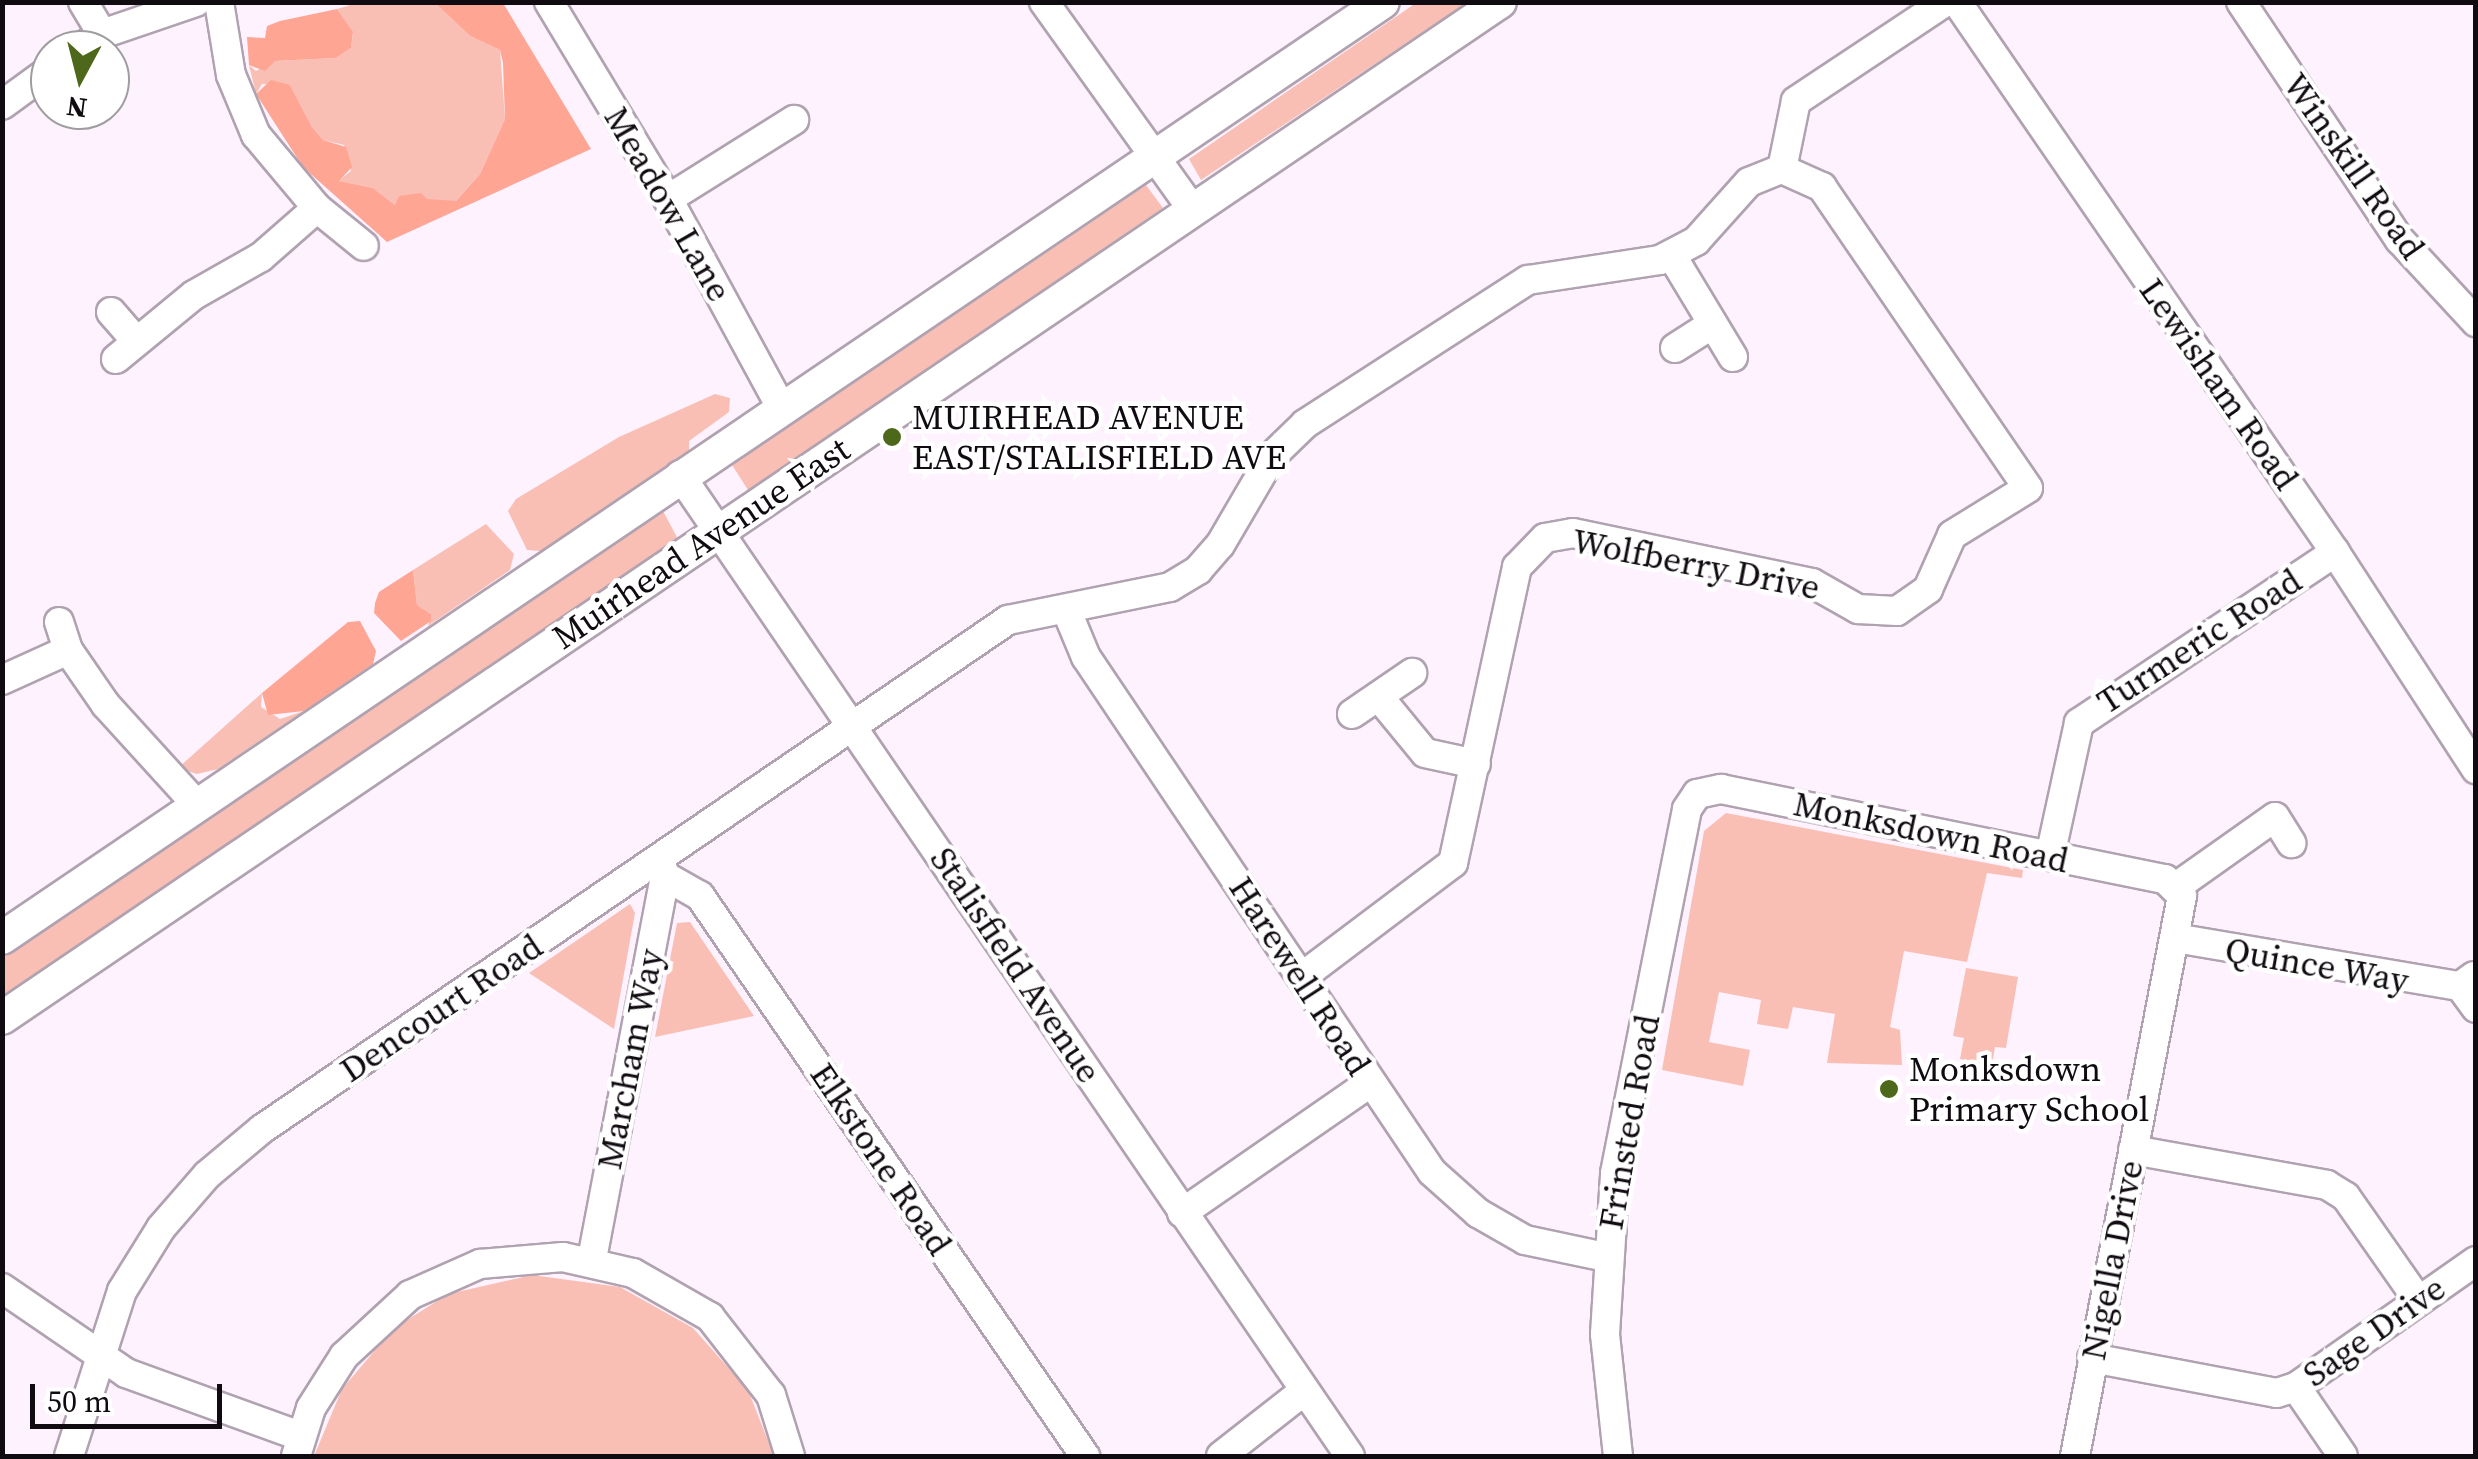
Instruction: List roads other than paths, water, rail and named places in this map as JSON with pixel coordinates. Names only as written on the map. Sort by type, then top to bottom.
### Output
[{"type":"street","points":[[83,2],[100,30]]},
{"type":"street","points":[[114,30],[196,2]]},
{"type":"street","points":[[219,2],[242,106],[256,135],[317,208],[364,246]]},
{"type":"street","name":"Meadow Lane","points":[[549,2],[668,199],[782,408]]},
{"type":"street","points":[[1044,2],[1193,210]]},
{"type":"street","name":"Muirhead Avenue East","points":[[2,938],[1383,2]]},
{"type":"street","name":"Muirhead Avenue East","points":[[2,1018],[1500,2]]},
{"type":"street","points":[[1734,357],[1711,326],[1672,256],[1696,241],[1749,182],[1782,169],[1796,101],[1945,2]]},
{"type":"street","name":"Lewisham Road","points":[[1957,2],[2335,552],[2476,769]]},
{"type":"street","name":"Winskill Road","points":[[2241,2],[2400,240],[2476,322]]},
{"type":"street","points":[[2,104],[30,84]]},
{"type":"street","points":[[668,199],[794,120]]},
{"type":"street","name":"Wolfberry Drive","points":[[1303,976],[1453,863],[1517,568],[1544,538],[1573,533],[1812,582],[1858,609],[1897,611],[1928,588],[1952,534],[2028,488],[1822,187],[1782,169]]},
{"type":"street","points":[[111,312],[126,350],[194,294],[260,258],[317,208]]},
{"type":"street","name":"Dencourt Road","points":[[69,1456],[96,1357],[122,1291],[161,1228],[207,1175],[262,1129],[663,868],[1008,620],[1170,587],[1198,570],[1220,545],[1272,456],[1305,424],[1528,280],[1672,256]]},
{"type":"street","points":[[1675,348],[1711,326]]},
{"type":"street","name":"Stalisfield Avenue","points":[[680,475],[856,726],[1350,1456]]},
{"type":"street","name":"Turmeric Road","points":[[2050,856],[2079,723],[2335,552]]},
{"type":"street","name":"Harewell Road","points":[[1066,609],[1086,656],[1432,1172],[1478,1214],[1524,1240],[1606,1257]]},
{"type":"street","points":[[59,622],[68,650],[106,706],[198,806]]},
{"type":"street","points":[[2,680],[68,650]]},
{"type":"street","points":[[1352,714],[1412,673]]},
{"type":"street","points":[[1379,697],[1425,754],[1476,764]]},
{"type":"street","name":"Monksdown Road","points":[[1697,794],[1721,789],[2171,883]]},
{"type":"street","name":"Frinsted Road","points":[[1618,1456],[1608,1394],[1606,1257],[1615,1172],[1688,809],[1697,794]]},
{"type":"street","points":[[2171,883],[2275,817],[2291,843]]},
{"type":"street","name":"Marcham Way","points":[[592,1259],[663,868]]},
{"type":"street","name":"Elkstone Road","points":[[663,868],[700,896],[1085,1456]]},
{"type":"street","name":"Nigella Drive","points":[[2075,1456],[2175,938],[2182,896],[2171,883]]},
{"type":"street","name":"Quince Way","points":[[2175,938],[2470,990]]},
{"type":"street","points":[[1182,1212],[1370,1083]]},
{"type":"street","points":[[2134,1150],[2327,1185],[2346,1197],[2418,1300]]},
{"type":"street","points":[[2,1288],[96,1357],[298,1446],[344,1356],[410,1295],[480,1264],[524,1257],[592,1259],[661,1286],[710,1317],[771,1395],[790,1456]]},
{"type":"street","name":"Sage Drive","points":[[2092,1358],[2256,1393],[2296,1386],[2476,1261]]},
{"type":"street","points":[[2296,1386],[2342,1456]]},
{"type":"street","points":[[1221,1456],[1304,1391]]},
{"type":"place","name":"MUIRHEAD AVENUE EAST/STALISFIELD AVE","points":[[892,437]]},
{"type":"place","name":"Monksdown Primary School","points":[[1889,1089]]}]
